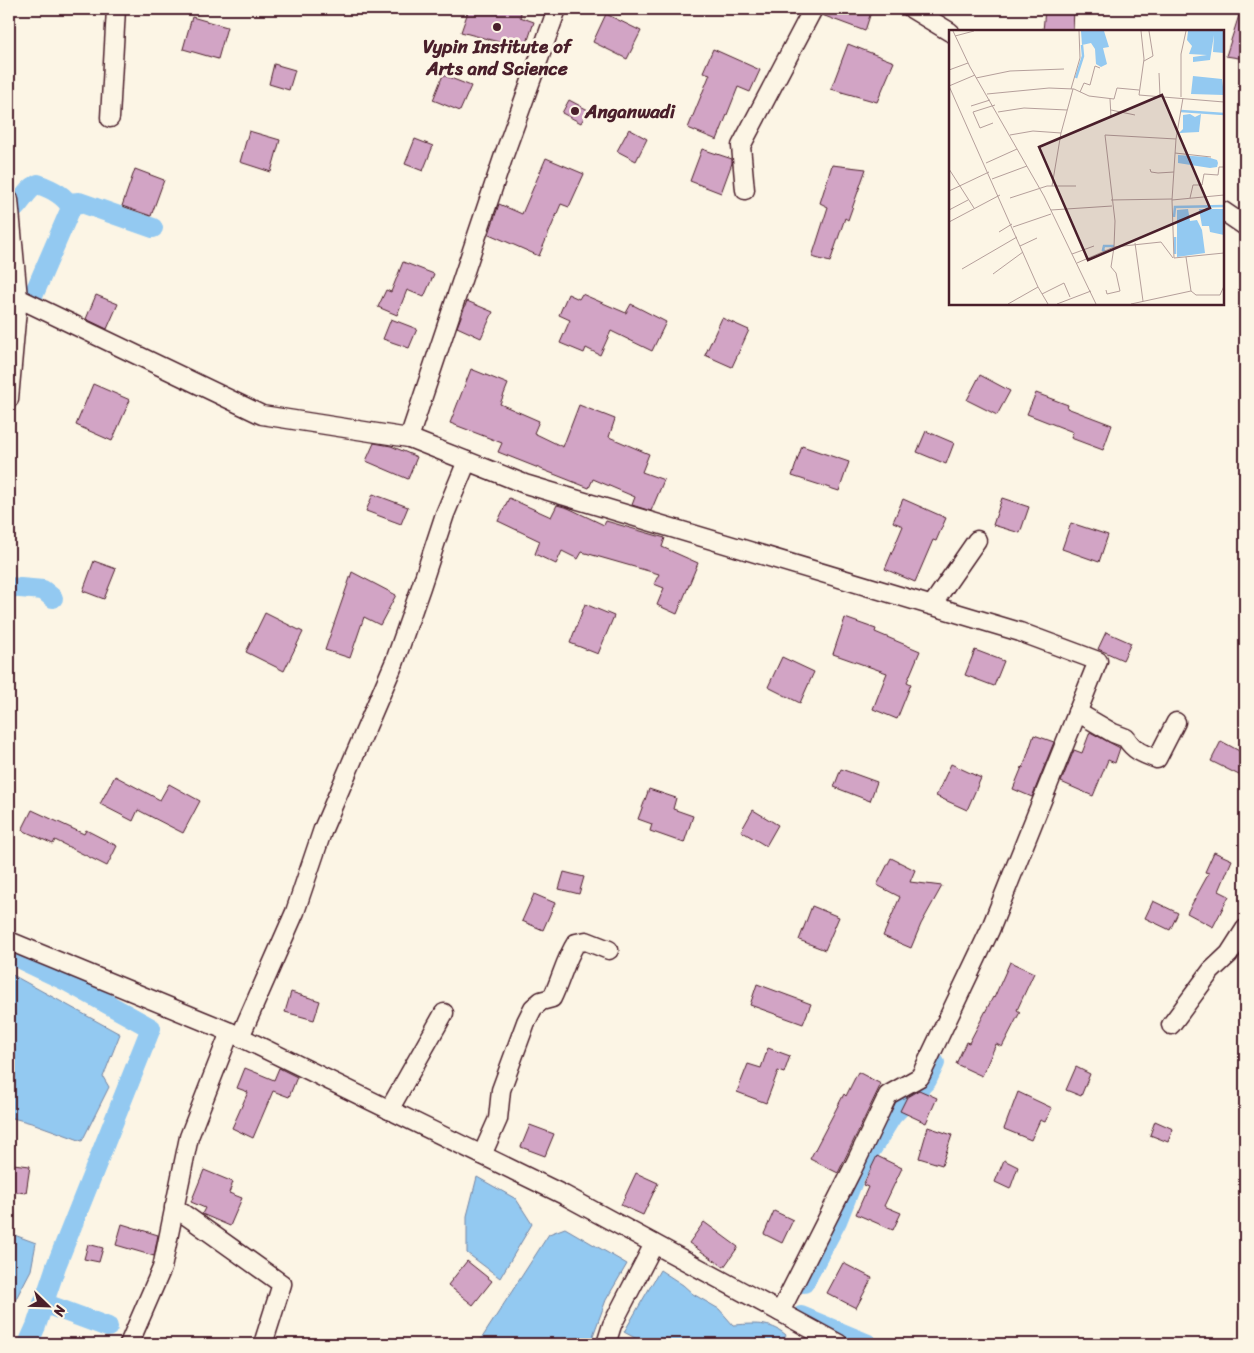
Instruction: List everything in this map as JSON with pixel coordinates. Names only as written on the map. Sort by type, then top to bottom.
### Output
[{"type":"street","points":[[110,118],[116,9]]},
{"type":"street","points":[[409,438],[500,165],[557,9]]},
{"type":"street","points":[[745,190],[741,146],[813,9]]},
{"type":"street","points":[[912,9],[949,31]]},
{"type":"street","points":[[9,399],[13,295],[10,208]]},
{"type":"street","points":[[1224,212],[1245,226]]},
{"type":"street","points":[[13,295],[262,415],[409,438],[525,484],[1020,632],[1098,661],[990,930],[920,1077],[888,1095],[780,1312]]},
{"type":"street","points":[[129,1344],[162,1268],[189,1137],[235,1034],[295,912],[323,829],[395,661],[422,587],[445,514],[467,461]]},
{"type":"street","points":[[932,605],[977,540]]},
{"type":"street","points":[[1077,712],[1113,733],[1126,738],[1132,748],[1157,759],[1176,722]]},
{"type":"street","points":[[1171,1025],[1211,971],[1229,954],[1245,929]]},
{"type":"street","points":[[9,941],[235,1034],[564,1195],[839,1344]]},
{"type":"street","points":[[482,1155],[498,1119],[500,1090],[533,1008],[541,1001],[552,998],[569,954],[576,943],[586,941],[609,950]]},
{"type":"street","points":[[389,1110],[444,1014]]},
{"type":"street","points":[[174,1208],[282,1284],[263,1344]]},
{"type":"street","points":[[606,1344],[612,1325],[654,1244]]},
{"type":"water","points":[[9,973],[120,1034],[103,1077],[109,1087],[82,1141],[9,1117]]},
{"type":"water","points":[[477,1177],[516,1199],[532,1224],[500,1278],[467,1253],[467,1216]]},
{"type":"water","points":[[565,1228],[627,1264],[606,1300],[590,1344],[478,1344],[549,1234]]},
{"type":"water","points":[[9,1233],[36,1243],[31,1270],[9,1312]]},
{"type":"water","points":[[660,1270],[693,1294],[719,1309],[733,1325],[761,1324],[774,1327],[786,1335],[781,1344],[646,1344],[624,1332]]},
{"type":"building","name":"Vypin Institute of Arts and Science","points":[[469,9],[522,9],[520,17],[534,22],[525,49],[461,32]]},
{"type":"building","points":[[824,9],[872,9],[865,31],[822,15]]},
{"type":"building","points":[[1045,9],[1074,9],[1073,30],[1043,30]]},
{"type":"building","points":[[1241,9],[1245,9],[1245,59],[1226,56]]},
{"type":"building","points":[[606,14],[641,31],[627,59],[593,42]]},
{"type":"building","points":[[192,17],[227,27],[218,59],[183,49]]},
{"type":"building","points":[[848,44],[894,62],[877,102],[831,89]]},
{"type":"building","points":[[713,49],[760,70],[750,92],[738,87],[717,140],[688,128],[710,74],[703,72]]},
{"type":"building","points":[[274,64],[295,70],[289,90],[269,84]]},
{"type":"building","points":[[443,75],[471,86],[460,111],[433,100]]},
{"type":"building","name":"Anganwadi","points":[[569,100],[588,110],[581,123],[562,113]]},
{"type":"building","points":[[629,129],[647,139],[636,161],[617,151]]},
{"type":"building","points":[[249,131],[280,140],[271,172],[240,162]]},
{"type":"building","points":[[415,139],[433,146],[423,171],[405,164]]},
{"type":"building","points":[[702,149],[732,159],[721,193],[690,181]]},
{"type":"building","points":[[546,158],[584,174],[569,207],[561,204],[539,256],[489,234],[499,204],[522,214]]},
{"type":"building","points":[[832,165],[866,169],[848,220],[845,218],[830,262],[812,257],[828,207],[820,203]]},
{"type":"building","points":[[135,169],[164,180],[151,216],[122,206]]},
{"type":"building","points":[[403,262],[434,274],[424,297],[407,290],[397,315],[378,307],[386,290],[391,292]]},
{"type":"building","points":[[568,294],[579,299],[582,294],[626,313],[631,304],[666,322],[652,351],[611,331],[600,355],[586,348],[584,353],[560,343],[570,320],[559,315]]},
{"type":"building","points":[[96,295],[118,304],[107,329],[86,319]]},
{"type":"building","points":[[467,301],[493,312],[481,338],[457,327]]},
{"type":"building","points":[[722,318],[749,330],[732,367],[705,355]]},
{"type":"building","points":[[391,319],[417,329],[409,348],[383,339]]},
{"type":"building","points":[[471,369],[508,384],[500,404],[539,421],[534,433],[563,447],[579,405],[615,419],[609,437],[649,454],[642,472],[664,480],[651,511],[632,505],[635,497],[593,479],[589,488],[498,452],[502,443],[450,423]]},
{"type":"building","points":[[980,375],[1010,391],[997,415],[967,400]]},
{"type":"building","points":[[93,384],[130,400],[112,441],[76,425]]},
{"type":"building","points":[[1036,393],[1068,405],[1067,408],[1112,425],[1103,450],[1071,438],[1073,432],[1027,414]]},
{"type":"building","points":[[926,431],[954,443],[946,464],[917,452]]},
{"type":"building","points":[[374,443],[391,446],[417,457],[408,479],[366,461]]},
{"type":"building","points":[[802,446],[849,462],[839,491],[792,476]]},
{"type":"building","points":[[373,494],[408,507],[401,524],[366,511]]},
{"type":"building","points":[[509,498],[551,517],[557,505],[568,508],[604,525],[606,521],[665,538],[662,547],[698,563],[677,614],[657,605],[664,588],[654,584],[659,574],[582,552],[578,559],[562,551],[556,564],[535,554],[540,541],[498,521]]},
{"type":"building","points":[[1002,498],[1029,507],[1020,533],[993,525]]},
{"type":"building","points":[[903,499],[946,518],[936,541],[933,540],[915,582],[885,569],[903,526],[893,522]]},
{"type":"building","points":[[1071,523],[1108,535],[1099,562],[1062,549]]},
{"type":"building","points":[[94,561],[116,569],[104,599],[83,591]]},
{"type":"building","points":[[352,572],[396,595],[380,625],[364,617],[350,658],[325,650]]},
{"type":"building","points":[[585,604],[614,616],[598,654],[570,643]]},
{"type":"building","points":[[265,613],[303,632],[284,671],[246,652]]},
{"type":"building","points":[[845,618],[876,629],[875,632],[920,651],[907,682],[911,684],[897,719],[873,709],[887,673],[833,654]]},
{"type":"building","points":[[1106,632],[1131,643],[1123,660],[1098,649]]},
{"type":"building","points":[[975,650],[1004,661],[994,686],[965,675]]},
{"type":"building","points":[[782,657],[814,672],[800,703],[768,687]]},
{"type":"building","points":[[1090,732],[1120,748],[1115,763],[1108,760],[1093,796],[1061,782],[1074,750],[1082,753]]},
{"type":"building","points":[[1034,735],[1054,742],[1032,797],[1013,789],[1023,768]]},
{"type":"building","points":[[1221,741],[1245,754],[1245,778],[1211,761]]},
{"type":"building","points":[[951,764],[981,778],[967,810],[936,796]]},
{"type":"building","points":[[841,769],[877,782],[870,801],[834,787]]},
{"type":"building","points":[[115,776],[160,800],[169,784],[200,801],[183,833],[138,810],[133,821],[100,804]]},
{"type":"building","points":[[649,789],[676,798],[673,809],[693,816],[684,843],[650,831],[652,824],[638,819]]},
{"type":"building","points":[[32,810],[84,834],[86,830],[117,846],[107,866],[55,840],[53,844],[22,830]]},
{"type":"building","points":[[753,810],[778,825],[766,846],[741,831]]},
{"type":"building","points":[[1214,852],[1232,860],[1219,891],[1229,896],[1213,927],[1187,913],[1209,873],[1205,872]]},
{"type":"building","points":[[891,858],[915,870],[910,882],[942,886],[921,924],[911,948],[883,936],[900,897],[877,885]]},
{"type":"building","points":[[564,872],[584,877],[579,894],[559,889]]},
{"type":"building","points":[[534,894],[555,903],[543,930],[522,921]]},
{"type":"building","points":[[1153,901],[1178,913],[1170,930],[1145,918]]},
{"type":"building","points":[[812,906],[839,917],[825,950],[799,940]]},
{"type":"building","points":[[1010,962],[1034,973],[1017,1010],[1020,1012],[1002,1047],[996,1044],[982,1076],[956,1064],[966,1042],[969,1043],[994,998]]},
{"type":"building","points":[[757,984],[811,1004],[803,1024],[750,1005]]},
{"type":"building","points":[[291,992],[320,1001],[314,1020],[285,1012]]},
{"type":"building","points":[[768,1048],[790,1056],[784,1073],[778,1071],[766,1103],[737,1092],[748,1064],[761,1068]]},
{"type":"building","points":[[1076,1067],[1090,1074],[1081,1096],[1066,1090]]},
{"type":"building","points":[[245,1068],[274,1080],[279,1068],[297,1077],[289,1097],[273,1091],[253,1138],[232,1128],[248,1092],[237,1088]]},
{"type":"building","points":[[858,1072],[881,1084],[838,1173],[810,1159],[844,1094],[846,1096]]},
{"type":"building","points":[[919,1090],[937,1098],[926,1123],[900,1111],[907,1097]]},
{"type":"building","points":[[1018,1092],[1052,1108],[1045,1122],[1040,1120],[1031,1140],[1004,1129]]},
{"type":"building","points":[[1155,1121],[1173,1129],[1168,1142],[1150,1135]]},
{"type":"building","points":[[530,1125],[554,1134],[545,1156],[521,1147]]},
{"type":"building","points":[[928,1127],[952,1135],[942,1165],[919,1158]]},
{"type":"building","points":[[877,1156],[902,1168],[884,1206],[901,1213],[893,1230],[856,1214],[868,1187],[863,1185]]},
{"type":"building","points":[[1004,1160],[1018,1167],[1010,1189],[995,1182]]},
{"type":"building","points":[[13,1164],[30,1166],[26,1193],[10,1191]]},
{"type":"building","points":[[204,1170],[233,1182],[229,1193],[242,1198],[230,1226],[202,1214],[205,1208],[191,1202]]},
{"type":"building","points":[[636,1173],[658,1183],[643,1215],[621,1205]]},
{"type":"building","points":[[774,1211],[793,1220],[782,1243],[764,1234]]},
{"type":"building","points":[[704,1222],[738,1247],[724,1267],[689,1243]]},
{"type":"building","points":[[122,1224],[158,1235],[154,1256],[116,1245]]},
{"type":"building","points":[[88,1244],[103,1248],[99,1262],[84,1259]]},
{"type":"building","points":[[467,1261],[492,1281],[473,1305],[448,1285]]},
{"type":"building","points":[[843,1263],[872,1278],[856,1308],[827,1293]]},
{"type":"waterway","points":[[9,213],[38,184],[53,190],[71,208],[30,303]]},
{"type":"waterway","points":[[69,203],[79,202],[153,228]]},
{"type":"waterway","points":[[9,587],[43,590],[53,598]]},
{"type":"waterway","points":[[9,954],[66,981],[151,1028],[56,1266],[28,1344]]},
{"type":"waterway","points":[[804,1283],[837,1221],[855,1176],[892,1116],[927,1080],[935,1063]]},
{"type":"waterway","points":[[43,1303],[108,1327]]},
{"type":"waterway","points":[[801,1316],[868,1344]]},
{"type":"place","name":"Vypin Institute of Arts and Science","points":[[497,27]]},
{"type":"place","name":"Anganwadi","points":[[575,111]]}]
